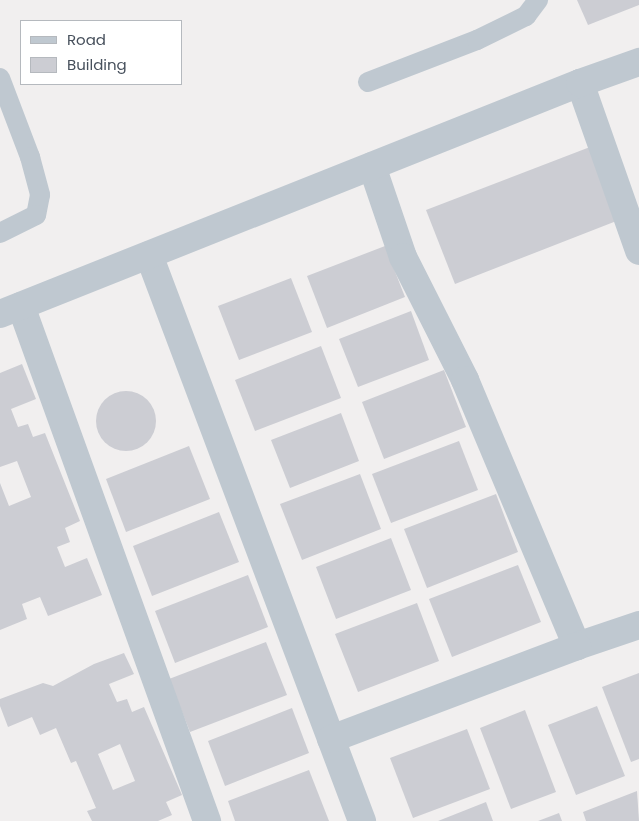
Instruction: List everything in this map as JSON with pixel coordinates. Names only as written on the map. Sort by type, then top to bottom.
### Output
[{"type":"street","points":[[207,821],[10,310],[580,83],[639,62]]},
{"type":"street","points":[[580,83],[639,250]]},
{"type":"street","points":[[372,166],[403,257],[465,380],[577,646]]},
{"type":"street","points":[[149,255],[362,821]]},
{"type":"street","points":[[331,739],[639,624]]},
{"type":"lane","points":[[368,82],[477,40],[526,16],[538,0]]},
{"type":"lane","points":[[0,78],[30,157],[40,195],[36,215],[0,233]]},
{"type":"building","points":[[577,0],[639,0],[639,5],[588,25]]},
{"type":"building","points":[[590,147],[619,220],[455,284],[426,210]]},
{"type":"building","points":[[385,246],[405,297],[327,328],[307,276]]},
{"type":"building","points":[[291,278],[312,332],[239,360],[218,306]]},
{"type":"building","points":[[411,311],[429,360],[358,387],[339,339]]},
{"type":"building","points":[[321,346],[341,398],[255,431],[235,380]]},
{"type":"building","points":[[22,364],[36,399],[11,409],[18,427],[28,424],[33,437],[45,433],[80,521],[65,528],[70,542],[57,547],[65,567],[87,558],[102,595],[48,616],[40,597],[22,604],[27,619],[0,630],[0,483],[9,506],[31,497],[17,461],[0,467],[0,373]]},
{"type":"building","points":[[444,370],[466,427],[384,459],[362,402]]},
{"type":"building","points":[[120,391],[132,391],[143,396],[151,404],[156,415],[154,433],[143,446],[132,451],[120,451],[109,446],[101,438],[96,427],[96,415],[101,404],[109,396]]},
{"type":"building","points":[[341,413],[359,461],[290,488],[271,440]]},
{"type":"building","points":[[459,441],[478,490],[391,523],[372,474]]},
{"type":"building","points":[[189,446],[210,499],[126,532],[106,479]]},
{"type":"building","points":[[360,474],[381,529],[302,560],[280,504]]},
{"type":"building","points":[[496,494],[518,552],[427,588],[404,529]]},
{"type":"building","points":[[219,512],[239,562],[152,596],[133,546]]},
{"type":"building","points":[[391,538],[411,590],[336,619],[316,567]]},
{"type":"building","points":[[518,565],[541,622],[452,657],[429,599]]},
{"type":"building","points":[[248,575],[268,627],[175,663],[155,611]]},
{"type":"building","points":[[417,603],[439,661],[358,692],[335,634]]},
{"type":"building","points":[[266,642],[287,695],[190,732],[169,679]]},
{"type":"building","points":[[124,653],[134,674],[109,684],[117,702],[127,699],[132,712],[144,707],[182,795],[166,802],[172,815],[158,821],[92,821],[87,811],[96,808],[76,761],[71,763],[56,728],[40,735],[32,717],[8,727],[0,706],[0,699],[43,683],[53,686],[94,664]],"holes":[[[120,744],[135,781],[113,790],[98,754]]]},
{"type":"building","points":[[639,673],[639,759],[631,762],[602,687]]},
{"type":"building","points":[[597,706],[625,776],[576,795],[548,725]]},
{"type":"building","points":[[292,708],[309,753],[225,786],[208,741]]},
{"type":"building","points":[[525,710],[556,792],[511,809],[480,728]]},
{"type":"building","points":[[467,729],[490,789],[413,818],[390,758]]},
{"type":"building","points":[[309,770],[329,821],[235,821],[228,801]]},
{"type":"building","points":[[637,791],[639,821],[586,821],[583,812]]},
{"type":"building","points":[[486,802],[493,821],[438,821]]},
{"type":"building","points":[[559,813],[562,821],[538,821]]}]
